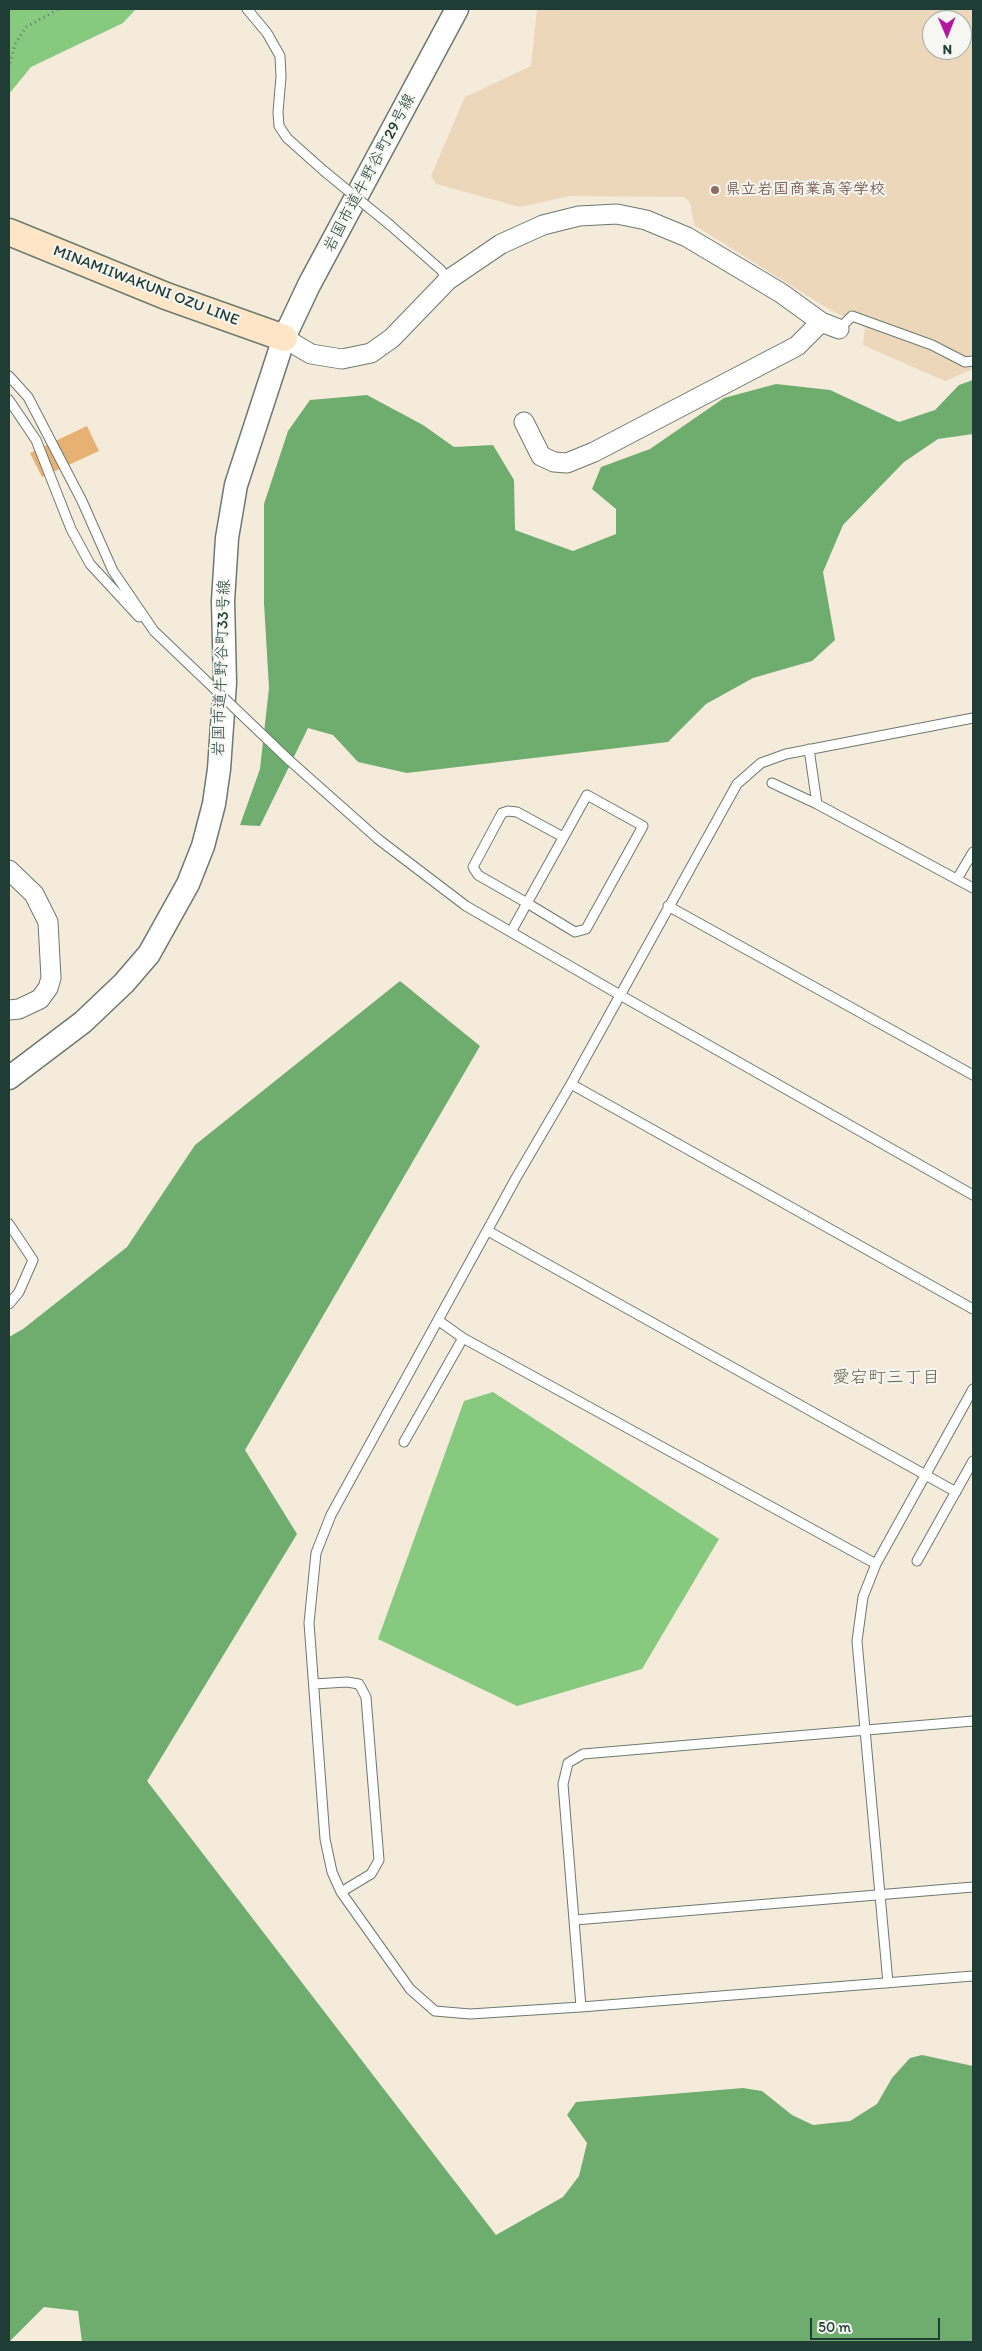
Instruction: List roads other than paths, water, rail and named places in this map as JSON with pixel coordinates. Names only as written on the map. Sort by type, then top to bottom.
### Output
[{"type":"main road","name":"MINAMIIWAKUNI OZU LINE","points":[[9,232],[166,296],[284,338]]},
{"type":"street","name":"岩国市道牛野谷町29号線","points":[[284,338],[310,285],[457,9]]},
{"type":"street","points":[[284,338],[311,354],[342,359],[371,353],[392,338],[448,280],[501,244],[543,225],[579,216],[617,214],[646,220],[687,237],[781,293],[821,322],[840,329]]},
{"type":"street","points":[[524,422],[542,456],[554,462],[568,463],[594,452],[797,346],[821,322]]},
{"type":"street","name":"岩国市道牛野谷町33号線","points":[[9,1078],[84,1022],[124,983],[149,954],[188,884],[203,846],[214,804],[222,731],[225,683],[223,602],[229,529],[236,485],[284,338]]},
{"type":"street","points":[[9,870],[34,894],[48,922],[51,978],[48,988],[40,999],[19,1009],[9,1010]]},
{"type":"lane","points":[[247,9],[267,33],[280,56],[279,126],[287,138],[390,225],[441,270],[448,280]]},
{"type":"lane","points":[[840,329],[852,316],[932,345],[964,362],[973,361]]},
{"type":"lane","points":[[9,376],[28,397],[82,501],[113,570],[154,631]]},
{"type":"lane","points":[[9,400],[36,440],[71,529],[90,564],[115,593],[289,760],[378,839],[466,906],[973,1195]]},
{"type":"lane","points":[[973,718],[809,749],[761,763],[737,784],[331,1515],[316,1553],[309,1623],[325,1839],[332,1872],[341,1892],[410,1989],[435,2011],[470,2014],[581,2007],[973,1976]]},
{"type":"lane","points":[[809,749],[817,804]]},
{"type":"lane","points":[[772,783],[817,804],[973,888]]},
{"type":"lane","points":[[511,932],[527,903],[563,837],[587,795],[643,826],[586,929],[575,932],[527,903],[478,875],[473,867],[502,813],[508,810],[517,812],[563,837]]},
{"type":"lane","points":[[958,879],[973,852]]},
{"type":"lane","points":[[668,906],[973,1075]]},
{"type":"lane","points":[[571,1084],[973,1309]]},
{"type":"lane","points":[[9,1224],[33,1260],[19,1292],[9,1304]]},
{"type":"lane","points":[[488,1230],[924,1476],[956,1492]]},
{"type":"lane","points":[[439,1321],[463,1338],[876,1564]]},
{"type":"lane","points":[[404,1442],[463,1338]]},
{"type":"lane","points":[[888,1983],[867,1731],[857,1641],[863,1597],[876,1564],[973,1389]]},
{"type":"lane","points":[[917,1561],[973,1460]]},
{"type":"lane","points":[[314,1684],[347,1682],[359,1684],[366,1697],[379,1860],[372,1874],[341,1892]]},
{"type":"lane","points":[[581,2007],[563,1784],[568,1763],[583,1754],[973,1722]]},
{"type":"lane","points":[[575,1920],[973,1886]]},
{"type":"place","name":"県立岩国商業高等学校","points":[[715,190]]},
{"type":"district","name":"愛宕町三丁目","points":[[886,1378]]}]
